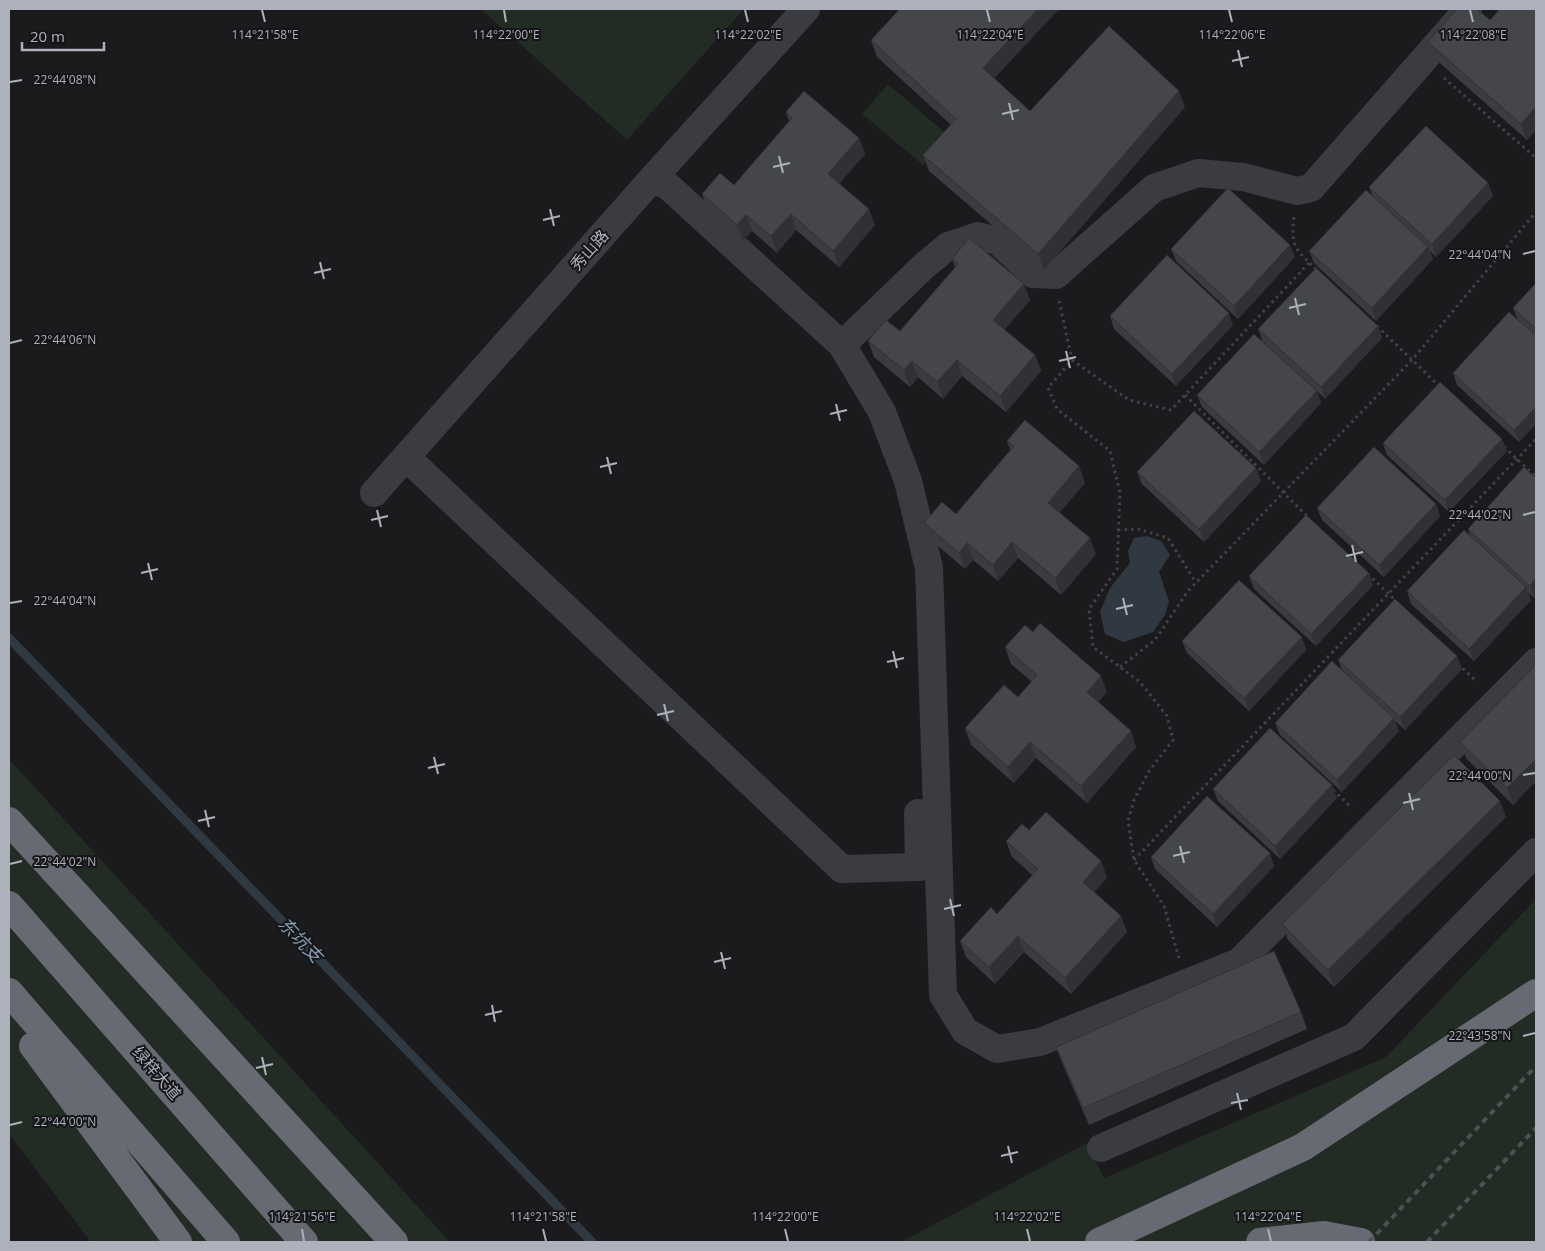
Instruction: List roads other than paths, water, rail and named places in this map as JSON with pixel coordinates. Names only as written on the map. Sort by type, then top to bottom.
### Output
[{"type":"highway","points":[[9,821],[385,1233]]},
{"type":"highway","name":"绿梓大道","points":[[9,905],[304,1242]]},
{"type":"highway","points":[[9,992],[226,1242]]},
{"type":"highway","points":[[1099,1242],[1303,1147],[1536,993]]},
{"type":"highway","points":[[9,1012],[178,1242]]},
{"type":"highway","points":[[1260,1242],[1324,1235],[1361,1242]]},
{"type":"street","name":"秀山路","points":[[374,493],[652,179],[806,9]]},
{"type":"street","points":[[842,345],[948,246],[978,236],[998,241],[1033,274],[1053,276],[1154,188],[1198,173],[1243,176],[1297,191],[1311,188],[1468,9]]},
{"type":"street","points":[[652,179],[668,186],[842,345],[882,412],[908,481],[929,568],[943,995],[965,1030],[996,1050],[1040,1042],[1239,962],[1536,662]]},
{"type":"street","points":[[406,457],[842,869],[919,867],[912,571],[891,486],[866,419],[828,356],[658,197],[652,179]]},
{"type":"street","points":[[1101,1148],[1354,1037],[1536,852]]},
{"type":"waterway","name":"东坑支","points":[[9,638],[592,1242]]},
{"type":"railway","points":[[1369,1242],[1536,1066]]},
{"type":"railway","points":[[1427,1242],[1536,1128]]}]
